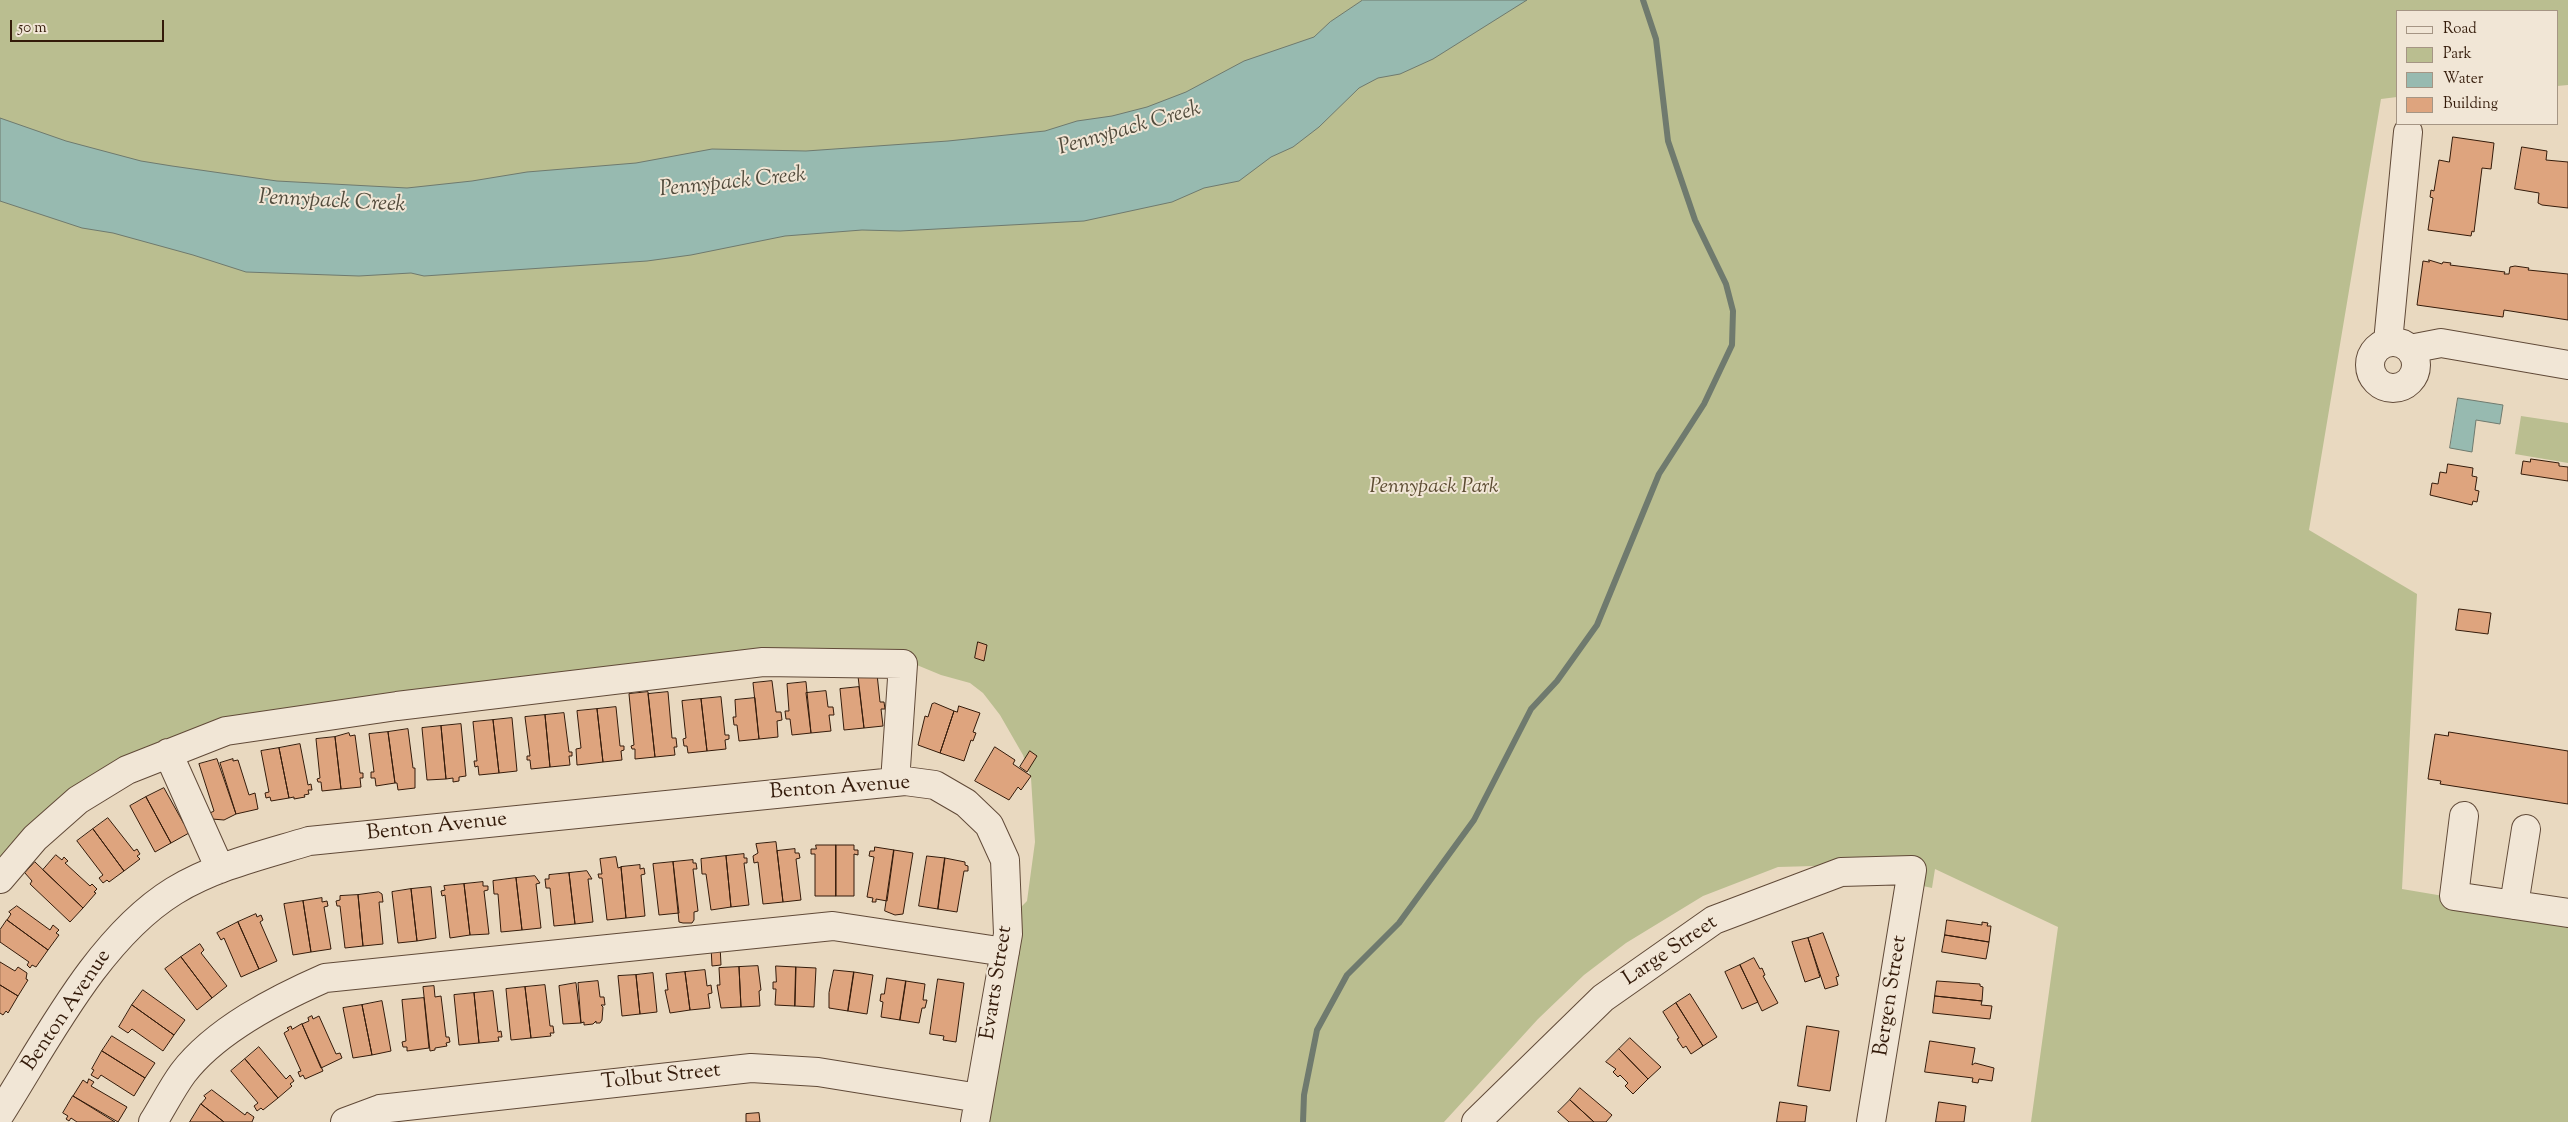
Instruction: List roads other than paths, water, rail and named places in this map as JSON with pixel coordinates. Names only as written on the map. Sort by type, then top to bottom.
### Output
[{"type":"street","points":[[2408,132],[2399,346],[2441,343],[2568,365]]},
{"type":"street","points":[[0,879],[35,838],[78,800],[127,770],[226,731],[397,706],[743,664],[763,662],[903,664],[895,782]]},
{"type":"street","points":[[168,753],[220,869]]},
{"type":"street","name":"Benton Avenue","points":[[0,1114],[96,962],[126,930],[173,891],[220,869],[309,841],[895,782],[935,785],[966,803],[983,819]]},
{"type":"street","points":[[2464,816],[2454,896],[2568,913]]},
{"type":"street","name":"Evarts Street","points":[[977,1110],[1008,934],[1005,860],[989,825],[983,819]]},
{"type":"street","points":[[2514,905],[2526,829]]},
{"type":"street","name":"Large Street","points":[[1476,1122],[1603,998],[1714,920],[1842,872],[1912,870]]},
{"type":"street","name":"Bergen Street","points":[[1871,1122],[1912,870]]},
{"type":"street","points":[[153,1122],[184,1072],[214,1041],[282,997],[325,978],[833,926],[1005,952]]},
{"type":"street","name":"Tolbut Street","points":[[345,1122],[380,1109],[751,1068],[818,1072],[977,1110]]},
{"type":"water","name":"Pennypack Creek","points":[[1363,0],[1527,0],[1433,59],[1400,74],[1378,78],[1359,88],[1319,127],[1293,147],[1271,157],[1239,181],[1204,188],[1172,202],[1084,221],[900,231],[862,230],[785,236],[691,255],[647,261],[424,276],[411,273],[359,276],[246,272],[113,233],[82,228],[0,201],[0,118],[66,141],[141,161],[277,181],[407,188],[472,181],[527,172],[636,163],[712,149],[806,151],[948,141],[1045,131],[1077,121],[1112,116],[1147,107],[1186,92],[1244,61],[1314,37],[1330,22]]},
{"type":"water","points":[[2458,398],[2503,405],[2500,424],[2476,420],[2472,452],[2450,448]]},
{"type":"waterway","points":[[1303,1122],[1304,1095],[1317,1030],[1347,975],[1399,923],[1474,820],[1531,709],[1557,681],[1597,625],[1659,474],[1704,404],[1732,345],[1733,311],[1726,284],[1695,220],[1668,141],[1656,39],[1643,0]]},
{"type":"park label","name":"Pennypack Park","points":[[1434,488]]}]
